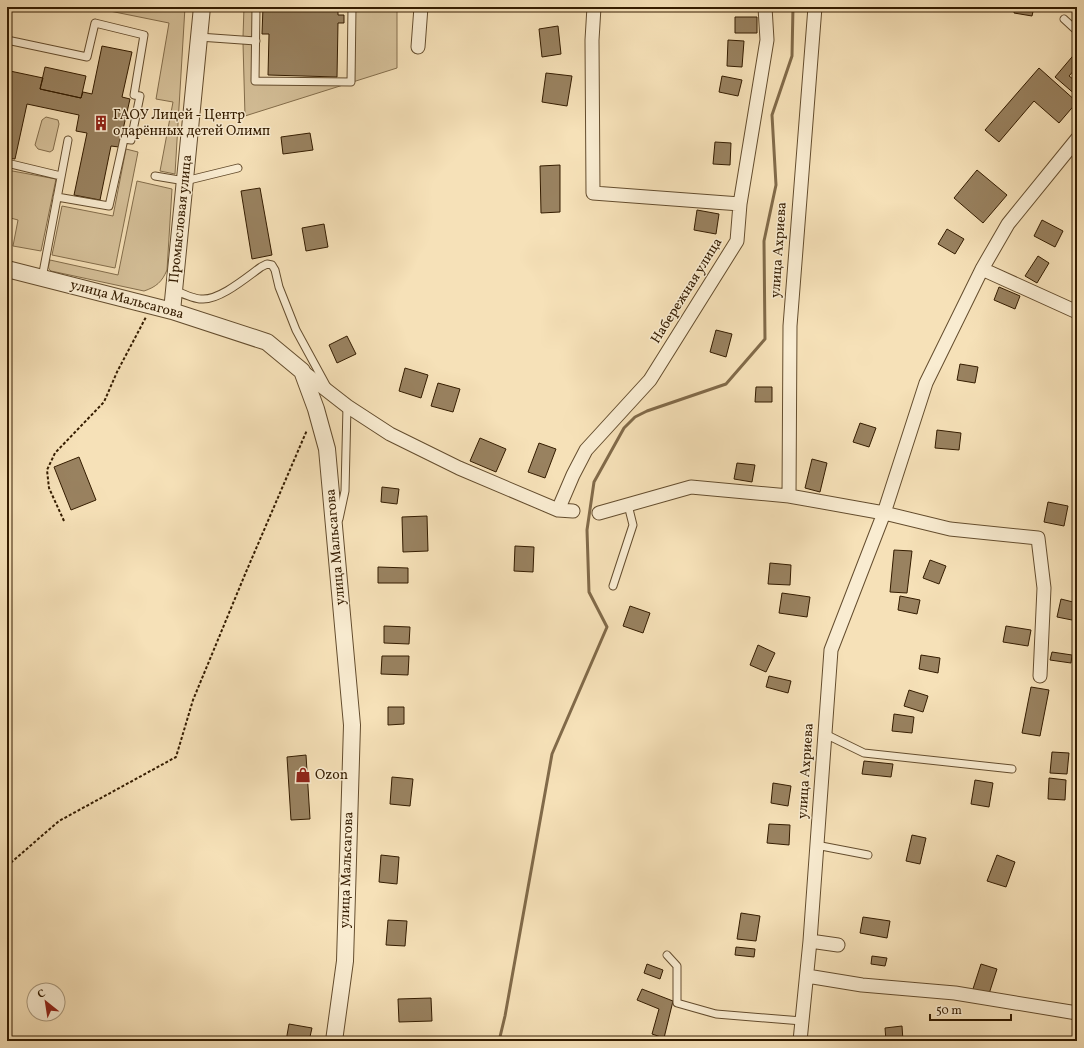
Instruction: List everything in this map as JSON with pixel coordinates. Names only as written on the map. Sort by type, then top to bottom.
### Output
[{"type":"street","name":"Промысловая улица","points":[[172,311],[202,7]]},
{"type":"street","points":[[418,47],[421,7]]},
{"type":"street","points":[[594,7],[592,40],[593,193],[740,204]]},
{"type":"street","name":"Набережная улица","points":[[558,510],[573,474],[586,450],[650,380],[737,241],[740,204],[767,40],[764,7]]},
{"type":"street","name":"улица Ахриева","points":[[789,496],[790,326],[815,7]]},
{"type":"street","name":"улица Ахриева","points":[[800,1041],[810,941],[831,650],[884,513],[926,383],[982,269],[1008,224],[1077,139]]},
{"type":"street","name":"улица Мальсагова","points":[[7,269],[172,311],[268,342],[302,371],[316,409],[326,449],[352,726],[345,961],[334,1041]]},
{"type":"street","points":[[982,269],[1077,312]]},
{"type":"street","points":[[302,371],[347,406],[390,434],[452,465],[558,510],[573,511]]},
{"type":"street","points":[[599,513],[691,487],[789,496],[884,513],[950,529],[1038,538],[1044,588],[1040,676]]},
{"type":"street","points":[[810,941],[838,945]]},
{"type":"street","points":[[807,976],[862,985],[955,993],[1077,1013]]},
{"type":"lane","points":[[256,7],[255,81],[351,82],[352,7]]},
{"type":"lane","points":[[1064,19],[1077,31]]},
{"type":"lane","points":[[7,40],[87,57],[95,23],[144,35],[134,95],[140,96],[131,140],[124,139],[109,206],[57,197]]},
{"type":"lane","points":[[199,37],[256,41]]},
{"type":"lane","points":[[42,278],[68,140]]},
{"type":"lane","points":[[7,163],[61,176]]},
{"type":"lane","points":[[156,176],[185,181],[238,168]]},
{"type":"lane","points":[[174,290],[201,300],[227,292],[261,267],[267,264],[272,265],[296,330],[330,393]]},
{"type":"lane","points":[[335,537],[345,491],[347,406]]},
{"type":"lane","points":[[613,586],[633,524],[628,505]]},
{"type":"lane","points":[[825,734],[864,754],[1012,769]]},
{"type":"lane","points":[[816,845],[868,855]]},
{"type":"lane","points":[[667,955],[677,966],[677,1003],[716,1014],[802,1021]]},
{"type":"path","points":[[64,521],[49,488],[47,470],[55,453],[104,402],[117,372],[153,306]]},
{"type":"path","points":[[7,866],[59,822],[176,757],[194,700],[246,572],[307,430]]},
{"type":"shaded area","points":[[90,7],[185,7],[175,174],[160,171],[173,102],[156,99],[169,23]]},
{"type":"shaded area","points":[[244,7],[256,7],[256,37],[243,37]]},
{"type":"shaded area","points":[[352,7],[397,7],[397,68],[245,116],[243,43],[256,44],[255,80],[351,82]]},
{"type":"shaded area","points":[[46,117],[58,120],[59,124],[53,150],[50,152],[38,149],[35,145],[42,120]]},
{"type":"shaded area","points":[[126,149],[138,152],[115,268],[52,255],[62,206],[113,216]]},
{"type":"shaded area","points":[[7,170],[56,179],[41,251],[13,246],[18,220],[7,217]]},
{"type":"shaded area","points":[[137,181],[172,189],[167,270],[158,284],[144,291],[51,271],[49,269],[50,260],[118,275]]},
{"type":"building","points":[[263,7],[338,7],[338,15],[344,15],[344,23],[338,23],[337,77],[268,75],[269,34],[262,34]]},
{"type":"building","points":[[1015,7],[1034,7],[1032,16],[1014,13]]},
{"type":"building","points":[[735,17],[757,17],[757,33],[735,33]]},
{"type":"building","points":[[558,26],[561,54],[542,57],[539,29]]},
{"type":"building","points":[[728,40],[744,41],[742,67],[727,66]]},
{"type":"building","name":"ГАОУ Лицей - Центр одарённых детей Олимп","points":[[102,46],[132,52],[122,97],[130,99],[119,147],[111,146],[100,200],[74,195],[87,133],[76,131],[79,115],[27,104],[15,159],[7,158],[7,85],[10,71],[43,78],[40,89],[81,98],[83,92],[92,94]]},
{"type":"building","points":[[1077,51],[1077,67],[1069,76],[1077,82],[1077,96],[1055,77]]},
{"type":"building","points":[[45,67],[86,76],[81,98],[40,89]]},
{"type":"building","points":[[1039,68],[1077,102],[1059,123],[1034,101],[999,142],[985,130]]},
{"type":"building","points":[[546,73],[572,76],[567,106],[542,102]]},
{"type":"building","points":[[722,76],[742,80],[738,96],[719,92]]},
{"type":"building","points":[[310,133],[313,150],[283,154],[281,137]]},
{"type":"building","points":[[715,142],[731,143],[730,165],[713,164]]},
{"type":"building","points":[[560,165],[560,212],[541,213],[540,166]]},
{"type":"building","points":[[977,170],[1007,195],[983,223],[954,198]]},
{"type":"building","points":[[260,188],[272,255],[252,259],[241,191]]},
{"type":"building","points":[[697,210],[719,214],[716,234],[694,230]]},
{"type":"building","points":[[1042,220],[1063,231],[1055,247],[1034,236]]},
{"type":"building","points":[[324,224],[328,247],[306,251],[302,228]]},
{"type":"building","points":[[947,229],[964,239],[955,254],[938,244]]},
{"type":"building","points":[[1038,256],[1049,263],[1037,283],[1025,276]]},
{"type":"building","points":[[999,287],[1020,296],[1015,309],[994,300]]},
{"type":"building","points":[[716,330],[732,334],[726,357],[710,352]]},
{"type":"building","points":[[347,336],[356,354],[337,363],[329,345]]},
{"type":"building","points":[[1077,350],[1077,364],[1073,362]]},
{"type":"building","points":[[960,364],[978,367],[975,383],[957,380]]},
{"type":"building","points":[[405,368],[428,375],[421,398],[399,391]]},
{"type":"building","points":[[438,383],[460,389],[453,412],[431,406]]},
{"type":"building","points":[[756,387],[772,387],[772,402],[755,402]]},
{"type":"building","points":[[860,423],[876,428],[869,447],[853,442]]},
{"type":"building","points":[[937,430],[961,433],[959,450],[935,448]]},
{"type":"building","points":[[480,438],[506,449],[496,472],[470,461]]},
{"type":"building","points":[[539,443],[556,449],[545,478],[528,472]]},
{"type":"building","points":[[79,457],[96,500],[71,510],[54,467]]},
{"type":"building","points":[[812,459],[827,463],[820,492],[805,488]]},
{"type":"building","points":[[737,463],[755,465],[752,482],[734,479]]},
{"type":"building","points":[[382,487],[399,489],[397,504],[381,502]]},
{"type":"building","points":[[1048,502],[1068,506],[1064,526],[1044,522]]},
{"type":"building","points":[[427,516],[428,551],[403,552],[402,517]]},
{"type":"building","points":[[515,546],[534,547],[533,572],[514,571]]},
{"type":"building","points":[[894,550],[912,551],[907,593],[890,592]]},
{"type":"building","points":[[930,560],[946,566],[939,584],[923,578]]},
{"type":"building","points":[[770,563],[791,565],[790,585],[768,584]]},
{"type":"building","points":[[378,567],[408,568],[408,583],[378,583]]},
{"type":"building","points":[[782,593],[810,597],[807,617],[779,613]]},
{"type":"building","points":[[900,596],[920,600],[917,614],[898,610]]},
{"type":"building","points":[[1061,599],[1077,603],[1077,621],[1057,617]]},
{"type":"building","points":[[630,606],[650,613],[643,633],[623,626]]},
{"type":"building","points":[[384,626],[410,627],[409,644],[384,643]]},
{"type":"building","points":[[1006,626],[1031,630],[1028,646],[1003,642]]},
{"type":"building","points":[[758,645],[775,653],[766,672],[750,665]]},
{"type":"building","points":[[1052,652],[1072,655],[1071,663],[1050,660]]},
{"type":"building","points":[[921,655],[940,658],[938,673],[919,669]]},
{"type":"building","points":[[382,656],[409,656],[408,675],[381,674]]},
{"type":"building","points":[[769,676],[791,681],[788,693],[766,687]]},
{"type":"building","points":[[1031,687],[1049,690],[1040,736],[1022,733]]},
{"type":"building","points":[[909,690],[928,696],[923,712],[904,706]]},
{"type":"building","points":[[388,707],[404,707],[404,724],[388,725]]},
{"type":"building","points":[[894,714],[914,717],[912,733],[892,731]]},
{"type":"building","points":[[1052,752],[1069,753],[1067,774],[1050,773]]},
{"type":"building","points":[[306,755],[310,819],[291,820],[287,757]]},
{"type":"building","points":[[864,761],[893,764],[891,777],[862,774]]},
{"type":"building","points":[[392,777],[413,779],[410,806],[390,804]]},
{"type":"building","points":[[1049,778],[1066,780],[1065,800],[1048,799]]},
{"type":"building","points":[[975,780],[993,783],[989,807],[971,804]]},
{"type":"building","points":[[773,783],[791,786],[788,806],[771,803]]},
{"type":"building","points":[[769,824],[790,825],[789,845],[767,843]]},
{"type":"building","points":[[912,835],[926,838],[920,864],[906,861]]},
{"type":"building","points":[[381,855],[399,857],[397,884],[379,882]]},
{"type":"building","points":[[997,855],[1015,862],[1006,887],[987,881]]},
{"type":"building","points":[[741,913],[760,916],[756,941],[737,939]]},
{"type":"building","points":[[863,917],[890,921],[887,938],[860,933]]},
{"type":"building","points":[[388,920],[407,921],[405,946],[386,945]]},
{"type":"building","points":[[736,947],[755,949],[754,957],[735,955]]},
{"type":"building","points":[[872,956],[887,958],[885,966],[871,964]]},
{"type":"building","points":[[647,964],[663,970],[660,979],[644,973]]},
{"type":"building","points":[[981,964],[997,969],[988,997],[972,992]]},
{"type":"building","points":[[642,989],[673,1001],[664,1038],[652,1034],[659,1009],[637,1000]]},
{"type":"building","points":[[431,998],[432,1021],[399,1022],[398,999]]},
{"type":"building","points":[[289,1024],[312,1028],[309,1041],[286,1041]]},
{"type":"building","points":[[902,1026],[903,1041],[886,1041],[885,1028]]},
{"type":"waterway","points":[[499,1041],[505,1016],[552,754],[607,627],[589,592],[587,530],[594,482],[624,428],[635,417],[647,411],[726,384],[765,339],[764,241],[776,185],[772,115],[792,56],[793,7]]},
{"type":"place","name":"ГАОУ Лицей - Центр одарённых детей Олимп","points":[[101,123]]},
{"type":"place","name":"Ozon","points":[[303,775]]}]
